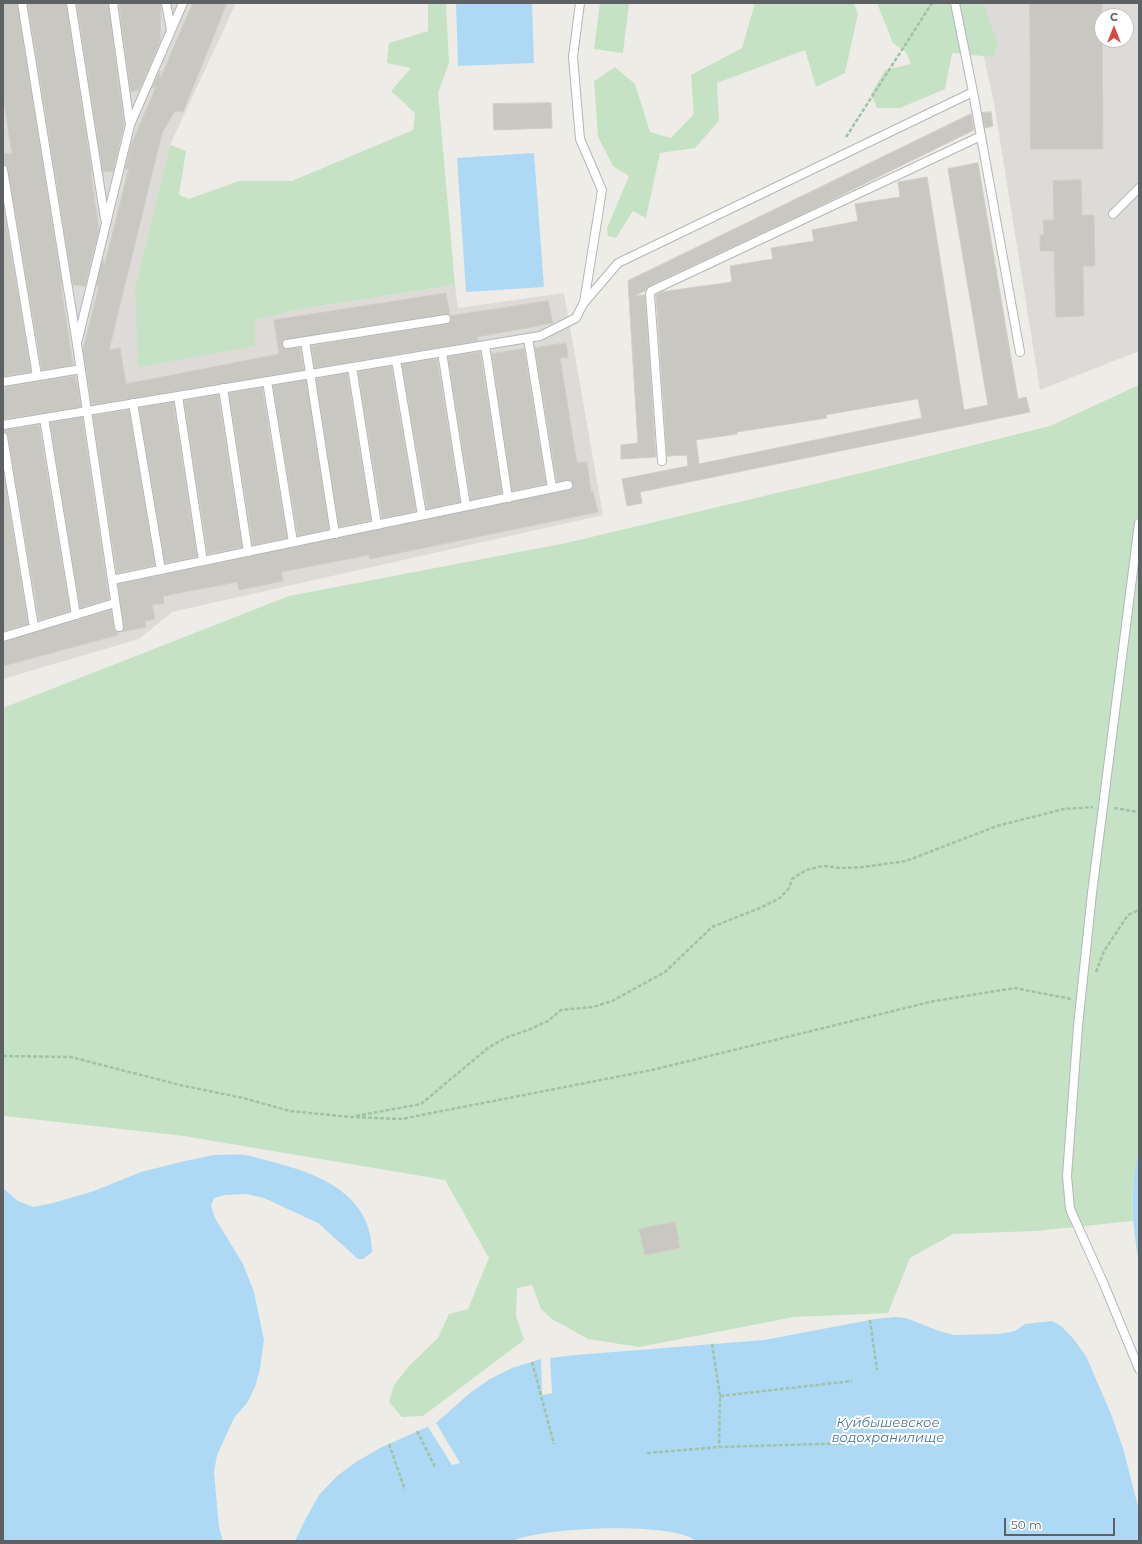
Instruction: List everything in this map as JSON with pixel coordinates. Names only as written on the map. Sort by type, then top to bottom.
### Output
[{"type":"lane","points":[[22,3],[81,369],[118,627]]},
{"type":"lane","points":[[71,3],[106,224]]},
{"type":"lane","points":[[113,3],[130,125]]},
{"type":"lane","points":[[166,3],[171,30]]},
{"type":"lane","points":[[77,344],[130,125],[182,3]]},
{"type":"lane","points":[[580,3],[573,57],[580,139],[602,190],[584,304]]},
{"type":"lane","points":[[955,3],[973,92],[1020,352]]},
{"type":"lane","points":[[3,425],[540,336],[576,318],[584,304],[618,263],[973,92]]},
{"type":"lane","points":[[662,462],[650,294],[652,291],[981,136]]},
{"type":"lane","points":[[3,170],[37,376]]},
{"type":"lane","points":[[1113,214],[1139,188]]},
{"type":"lane","points":[[287,344],[446,319]]},
{"type":"lane","points":[[528,338],[552,488]]},
{"type":"lane","points":[[305,341],[335,534]]},
{"type":"lane","points":[[485,345],[508,498]]},
{"type":"lane","points":[[442,352],[466,506]]},
{"type":"lane","points":[[396,360],[422,515]]},
{"type":"lane","points":[[352,367],[377,525]]},
{"type":"lane","points":[[3,382],[81,369]]},
{"type":"lane","points":[[266,381],[293,542]]},
{"type":"lane","points":[[222,388],[248,552]]},
{"type":"lane","points":[[178,396],[203,561]]},
{"type":"lane","points":[[133,403],[161,570]]},
{"type":"lane","points":[[44,418],[76,615]]},
{"type":"lane","points":[[3,437],[34,627]]},
{"type":"lane","points":[[112,580],[568,485]]},
{"type":"lane","points":[[1139,523],[1092,893],[1081,1001],[1067,1176],[1070,1209],[1103,1282],[1139,1369]]},
{"type":"lane","points":[[3,637],[115,603]]},
{"type":"path","points":[[846,137],[932,3]]},
{"type":"path","points":[[351,1117],[421,1104],[488,1048],[505,1038],[548,1021],[561,1010],[593,1007],[612,1001],[665,972],[712,927],[760,908],[780,898],[789,888],[792,879],[806,870],[822,866],[840,868],[863,867],[906,861],[997,826],[1064,809],[1103,807],[1139,812]]},
{"type":"path","points":[[1096,973],[1104,951],[1128,915],[1139,910]]},
{"type":"path","points":[[3,1056],[71,1057],[180,1085],[243,1098],[290,1111],[351,1117],[401,1119],[652,1070],[934,1001],[1015,988],[1081,1001]]},
{"type":"path","points":[[870,1320],[878,1370]]},
{"type":"path","points":[[712,1344],[720,1396],[719,1447]]},
{"type":"path","points":[[532,1362],[554,1444]]},
{"type":"path","points":[[720,1396],[852,1381]]},
{"type":"path","points":[[417,1431],[435,1467]]},
{"type":"path","points":[[647,1453],[719,1447],[885,1442]]},
{"type":"path","points":[[390,1444],[405,1490]]},
{"type":"shaded area","points":[[3,3],[236,3],[170,145],[135,287],[255,320],[300,309],[455,285],[458,308],[564,293],[603,515],[172,612],[139,639],[3,679]]},
{"type":"shaded area","points":[[972,3],[1139,3],[1139,351],[1040,390],[994,103]]},
{"type":"green space","points":[[428,3],[446,3],[449,63],[438,93],[455,285],[300,309],[255,320],[255,346],[138,367],[135,287],[170,145],[186,151],[179,195],[189,199],[239,181],[292,181],[413,130],[415,113],[391,91],[411,68],[387,63],[389,43],[428,31]]},
{"type":"green space","points":[[600,3],[629,3],[623,53],[594,49]]},
{"type":"green space","points":[[755,3],[854,3],[858,14],[845,73],[816,87],[805,50],[717,83],[719,121],[695,148],[660,153],[646,218],[633,211],[616,238],[608,236],[607,228],[629,176],[613,166],[598,137],[594,81],[615,67],[635,84],[650,132],[671,138],[694,114],[691,75],[742,48]]},
{"type":"green space","points":[[877,3],[983,3],[998,43],[993,57],[952,53],[945,89],[900,108],[877,108],[871,94],[885,70],[911,64],[906,52],[893,43]]},
{"type":"green space","points":[[1139,385],[1139,1149],[1133,1185],[1133,1221],[1035,1231],[953,1234],[910,1258],[888,1313],[794,1317],[639,1347],[588,1339],[552,1319],[541,1309],[532,1285],[517,1288],[516,1316],[524,1340],[423,1416],[402,1417],[389,1402],[394,1385],[410,1365],[438,1338],[449,1314],[468,1309],[489,1258],[445,1180],[184,1136],[3,1116],[3,708],[289,596],[566,543],[878,469],[1050,426]]},
{"type":"water","points":[[456,3],[532,3],[534,63],[458,66]]},
{"type":"water","points":[[534,153],[544,287],[466,292],[457,158]]},
{"type":"water","points":[[1139,1149],[1139,1263],[1133,1220],[1133,1192]]},
{"type":"water","points":[[214,1155],[245,1155],[254,1157],[297,1169],[329,1183],[343,1192],[355,1204],[364,1217],[370,1233],[372,1252],[363,1259],[358,1259],[318,1223],[264,1198],[246,1194],[225,1195],[214,1198],[211,1206],[215,1218],[243,1264],[254,1292],[264,1340],[260,1369],[255,1387],[247,1403],[234,1418],[217,1455],[214,1472],[219,1527],[223,1541],[3,1541],[3,1188],[18,1201],[33,1207],[53,1203],[94,1191],[141,1172]]},
{"type":"water","name":"Куйбышевское водохранилище","points":[[895,1317],[906,1318],[939,1331],[954,1335],[999,1334],[1015,1331],[1025,1324],[1052,1321],[1061,1326],[1072,1337],[1086,1356],[1111,1414],[1123,1448],[1139,1510],[1139,1541],[696,1541],[683,1535],[662,1531],[606,1528],[550,1532],[528,1536],[513,1541],[295,1541],[319,1495],[337,1476],[356,1462],[380,1448],[436,1423],[470,1393],[490,1379],[512,1368],[541,1359],[576,1355],[764,1340],[875,1319]]},
{"type":"pier","points":[[550,1358],[552,1393],[542,1395],[541,1359]]},
{"type":"pier","points":[[436,1423],[460,1463],[452,1465],[428,1427]]},
{"type":"building","points":[[3,3],[17,3],[62,285],[73,365],[42,370],[8,169],[7,166],[3,165],[3,154],[12,154],[3,96]]},
{"type":"building","points":[[28,3],[66,3],[99,230],[85,286],[73,285]]},
{"type":"building","points":[[77,3],[108,3],[124,125],[113,171],[103,172]]},
{"type":"building","points":[[119,3],[161,3],[160,42],[139,90],[131,92]]},
{"type":"building","points":[[193,3],[227,3],[183,112],[175,111],[162,133],[109,350],[120,348],[126,384],[279,354],[274,320],[446,293],[450,315],[445,314],[284,340],[282,344],[285,349],[300,347],[304,370],[92,405],[83,350],[99,286],[96,286],[103,259],[104,267],[129,168],[125,169],[131,145],[156,87],[152,88],[160,71],[160,79]]},
{"type":"building","points":[[1030,3],[1102,3],[1102,8],[1094,8],[1094,48],[1102,48],[1103,149],[1031,149]]},
{"type":"building","points":[[551,103],[552,128],[494,130],[493,104]]},
{"type":"building","points":[[991,112],[993,126],[985,128],[982,113]]},
{"type":"building","points":[[971,114],[974,130],[811,210],[649,286],[645,291],[634,296],[645,295],[656,457],[621,459],[621,445],[638,443],[628,281]]},
{"type":"building","points":[[978,163],[1018,399],[1026,397],[1030,412],[640,492],[642,503],[627,506],[622,479],[688,466],[687,455],[667,456],[656,295],[661,292],[732,282],[730,266],[773,259],[771,248],[814,241],[812,230],[858,221],[855,204],[900,197],[898,182],[927,177],[964,410],[988,405],[948,169]],"holes":[[[918,399],[922,418],[699,464],[696,440],[827,418],[826,415]]]},
{"type":"building","points":[[1081,180],[1082,215],[1094,215],[1095,266],[1083,266],[1084,316],[1056,317],[1054,251],[1040,251],[1040,235],[1044,235],[1043,220],[1054,220],[1053,181]]},
{"type":"building","points":[[3,204],[31,372],[4,376],[3,371]]},
{"type":"building","points":[[548,301],[553,323],[477,337],[478,341],[315,368],[311,346],[447,324],[451,321],[451,316]]},
{"type":"building","points":[[566,343],[568,357],[560,358],[577,463],[587,462],[591,492],[593,491],[598,512],[370,559],[369,555],[281,572],[283,581],[239,590],[237,582],[163,596],[164,603],[152,605],[155,619],[145,621],[146,627],[121,632],[124,626],[118,584],[571,489],[573,484],[570,480],[557,482],[535,348]]},
{"type":"building","points":[[524,349],[546,484],[512,491],[492,354]]},
{"type":"building","points":[[480,352],[502,493],[471,500],[448,357]]},
{"type":"building","points":[[437,359],[460,502],[427,509],[402,364]]},
{"type":"building","points":[[391,366],[416,511],[382,518],[358,372]]},
{"type":"building","points":[[347,373],[371,520],[339,527],[316,379]]},
{"type":"building","points":[[75,376],[81,407],[3,419],[3,390],[6,389],[5,387]]},
{"type":"building","points":[[306,380],[329,529],[298,536],[273,386]]},
{"type":"building","points":[[262,388],[287,538],[253,545],[229,393]]},
{"type":"building","points":[[218,395],[242,547],[208,554],[184,401]]},
{"type":"building","points":[[173,402],[197,557],[165,563],[139,408]]},
{"type":"building","points":[[129,410],[155,565],[117,573],[93,416]]},
{"type":"building","points":[[82,417],[109,599],[80,608],[50,423]]},
{"type":"building","points":[[39,425],[70,611],[39,620],[8,436],[3,430]]},
{"type":"building","points":[[3,471],[28,624],[3,631]]},
{"type":"building","points":[[111,610],[114,628],[115,631],[119,632],[117,633],[118,635],[3,666],[3,642]]},
{"type":"building","points":[[675,1222],[680,1248],[645,1255],[639,1229]]}]
